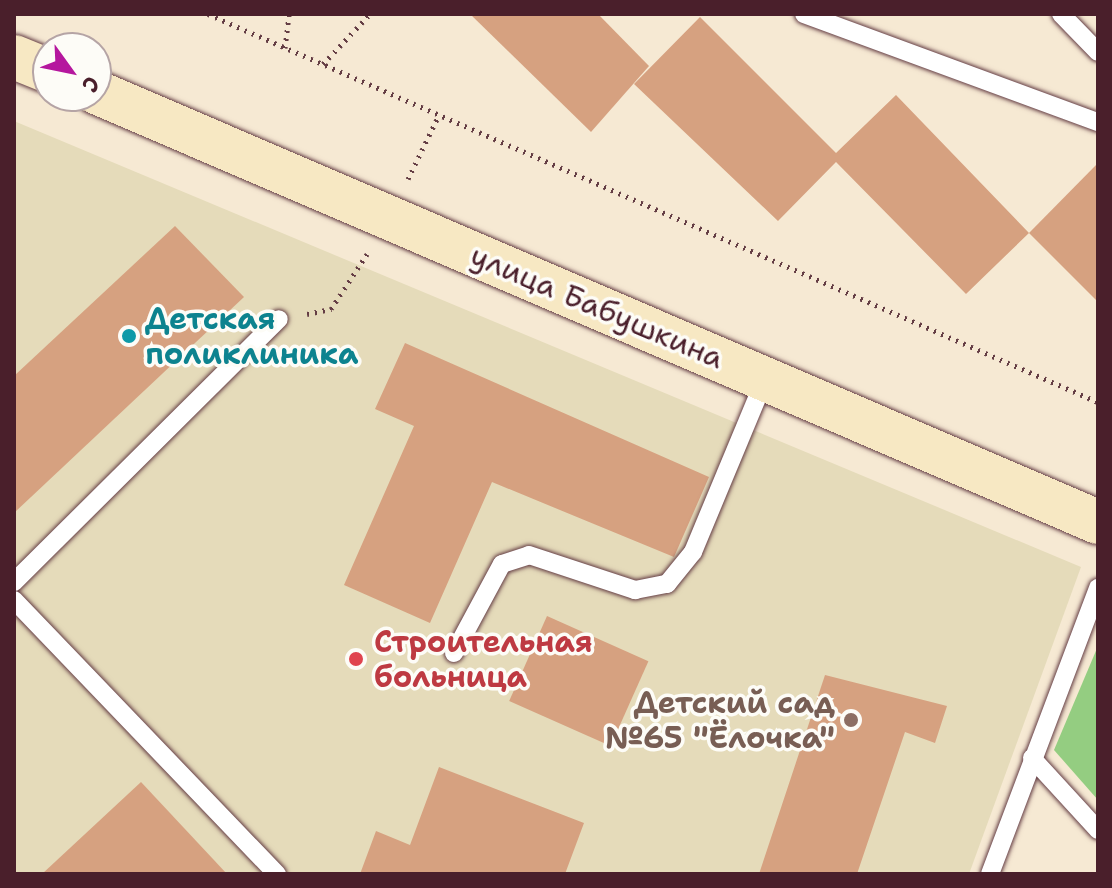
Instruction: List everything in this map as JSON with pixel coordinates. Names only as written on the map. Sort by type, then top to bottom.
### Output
[{"type":"street","name":"улица Бабушкина","points":[[112,99],[1098,522]]},
{"type":"lane","points":[[804,14],[1098,122]]},
{"type":"lane","points":[[1061,14],[1098,52]]},
{"type":"lane","points":[[14,582],[279,319]]},
{"type":"lane","points":[[454,653],[502,564],[529,555],[635,590],[667,584],[693,552],[765,379]]},
{"type":"lane","points":[[990,874],[1098,588]]},
{"type":"lane","points":[[14,600],[277,874]]},
{"type":"lane","points":[[1032,758],[1098,830]]},
{"type":"path","points":[[208,14],[1098,402]]},
{"type":"path","points":[[285,48],[289,14]]},
{"type":"path","points":[[323,64],[370,14]]},
{"type":"shaded area","name":"Строительная больница","points":[[14,121],[1081,567],[969,874],[14,874]]},
{"type":"green space","points":[[1098,646],[1098,800],[1054,750]]},
{"type":"building","points":[[470,14],[598,14],[649,66],[591,132]]},
{"type":"building","points":[[700,17],[836,153],[896,95],[1029,233],[966,294],[836,162],[778,221],[634,84]]},
{"type":"building","points":[[1098,163],[1098,302],[1029,233]]},
{"type":"building","name":"Детская поликлиника","points":[[175,226],[244,297],[14,513],[14,376]]},
{"type":"building","points":[[405,343],[709,477],[674,557],[492,482],[430,623],[344,585],[414,426],[375,409]]},
{"type":"building","points":[[547,616],[648,661],[611,746],[509,701]]},
{"type":"building","points":[[825,675],[947,706],[935,743],[905,732],[857,874],[759,874]]},
{"type":"building","points":[[439,767],[584,823],[565,874],[360,874],[376,831],[410,845]]},
{"type":"building","points":[[141,782],[227,874],[42,874]]},
{"type":"place","name":"Детская поликлиника","points":[[129,336]]},
{"type":"place","name":"Строительная больница","points":[[356,659]]},
{"type":"place","name":"Детский сад №65 \"Ёлочка\"","points":[[851,720]]}]
